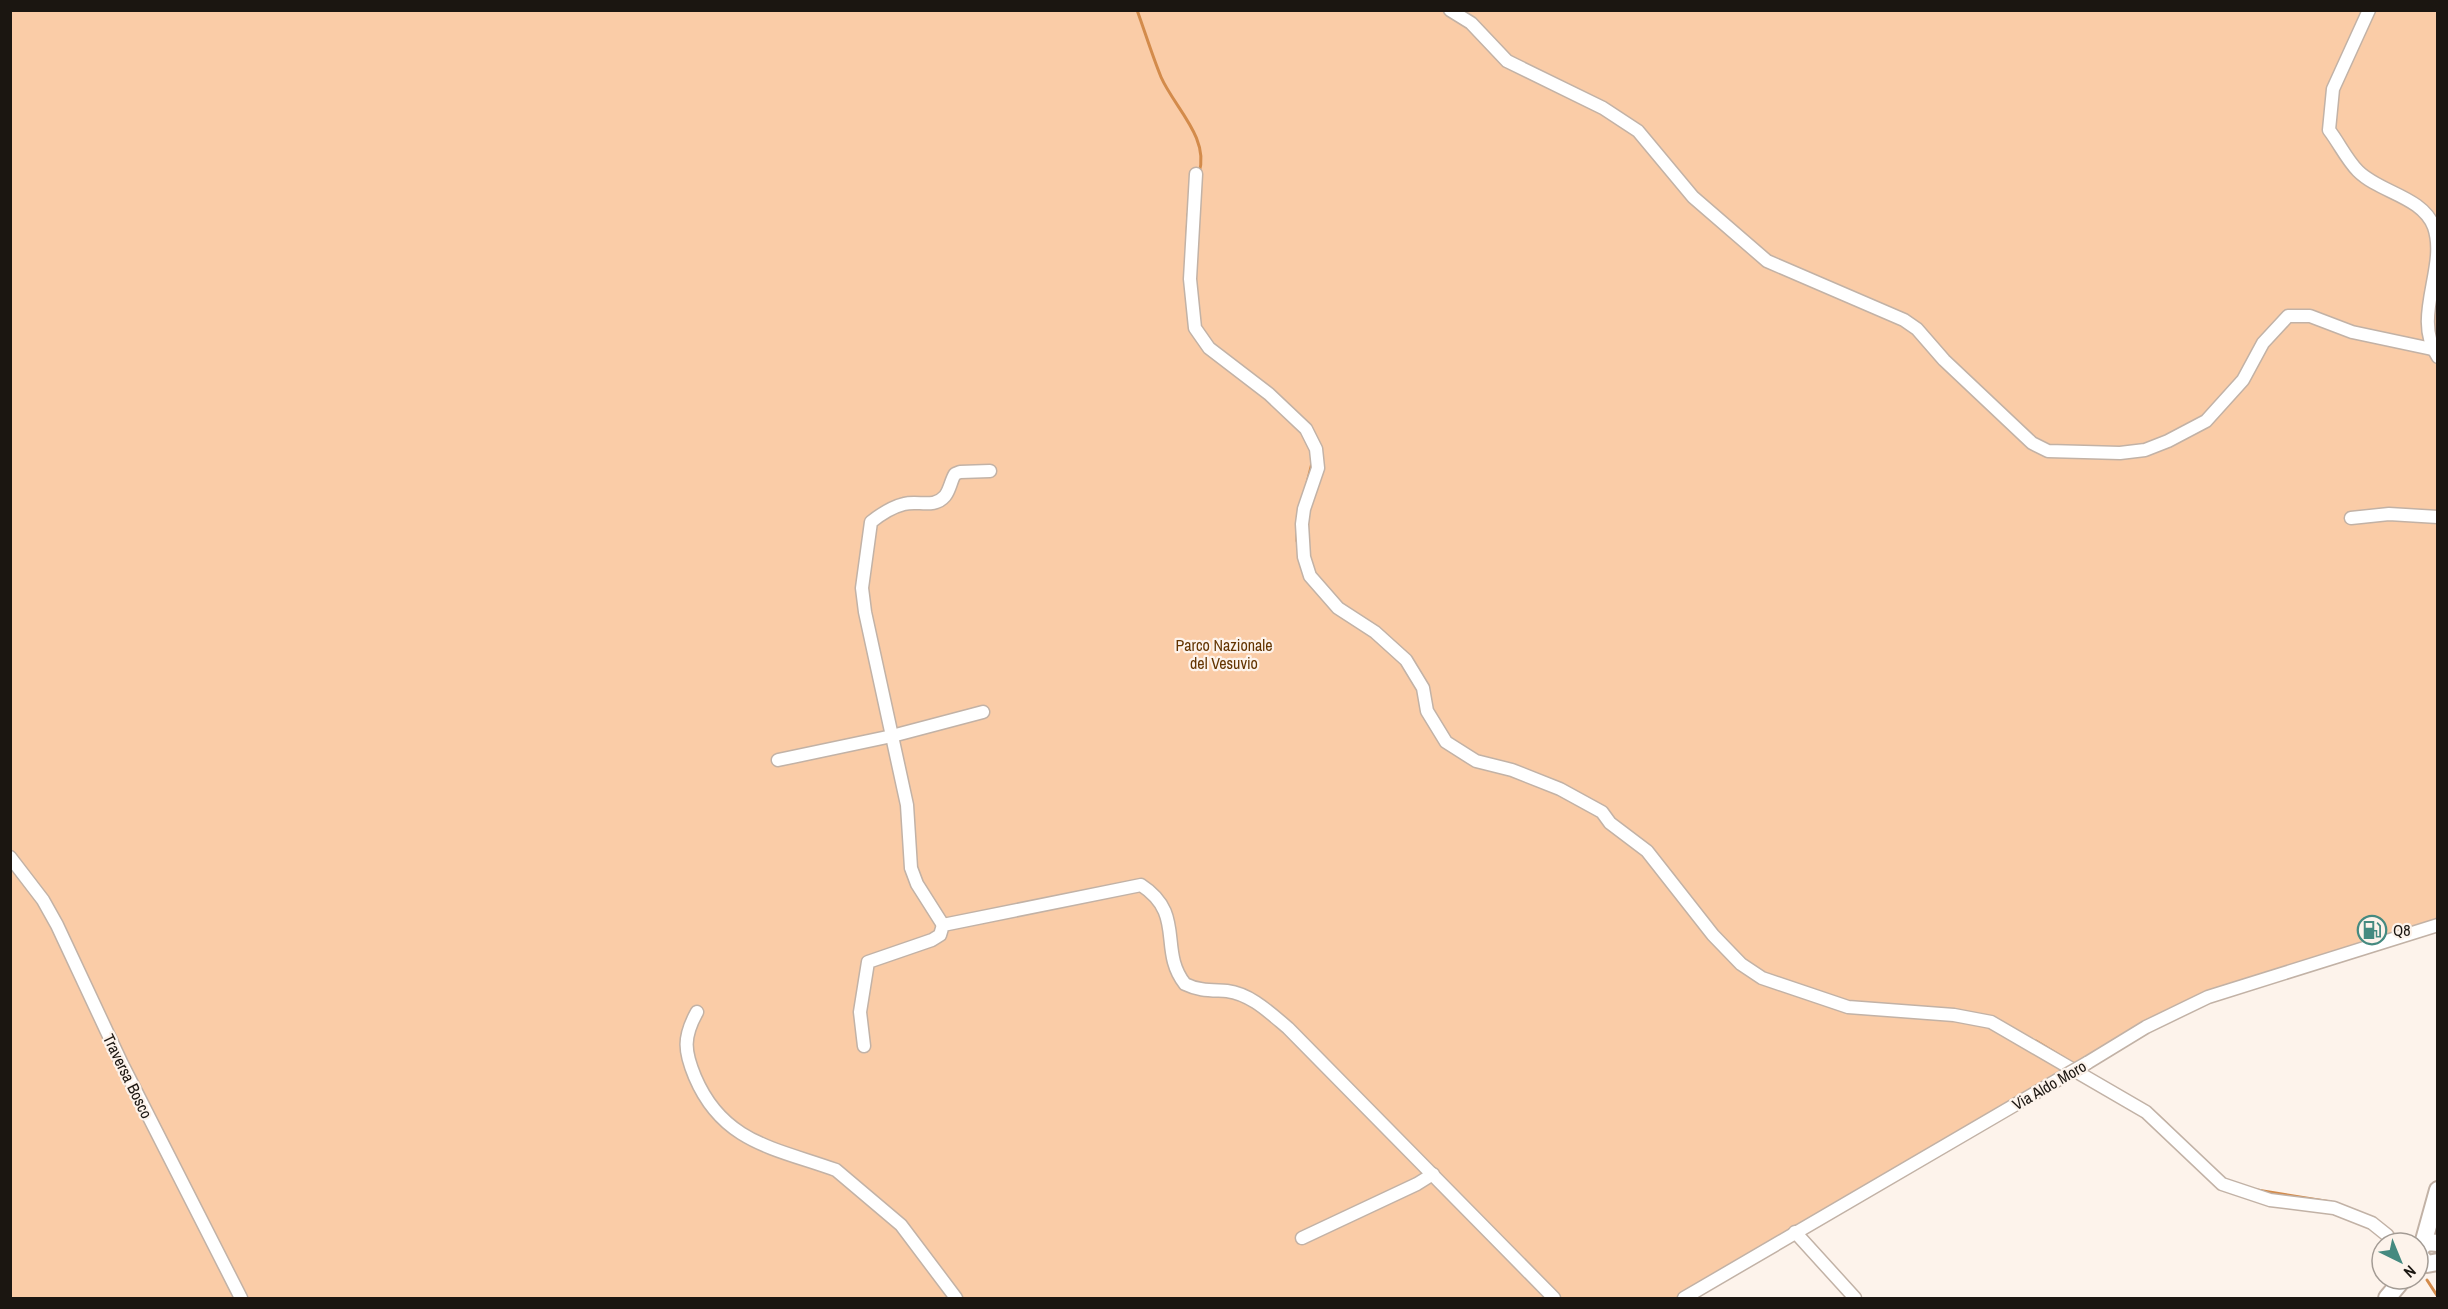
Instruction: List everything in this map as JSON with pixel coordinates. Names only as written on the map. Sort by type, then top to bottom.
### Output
[{"type":"main road","points":[[2430,1235],[2438,1190]]},
{"type":"street","points":[[1450,10],[1471,23],[1507,61],[1603,108],[1638,131],[1693,197],[1767,261],[1904,320],[1917,329],[2016,430],[2048,451],[2120,453],[2145,450],[2206,421],[2243,380],[2263,343],[2288,316],[2310,316],[2352,332],[2435,353],[2427,321],[2436,256],[2436,237],[2433,225],[2413,203],[2358,171],[2329,130],[2333,89],[2369,10]]},
{"type":"street","points":[[1196,174],[1190,279],[1195,328],[1209,348],[1269,394],[1306,429],[1316,449],[1318,468],[1304,509],[1302,524],[1304,557],[1310,576],[1338,608],[1375,632],[1406,660],[1423,688],[1427,711],[1446,742],[1476,760],[1512,770],[1560,789],[1602,812],[1610,823],[1647,851],[1713,935],[1741,964],[1762,978],[1848,1007],[1954,1015],[1991,1022],[2146,1112],[2222,1184],[2270,1200],[2334,1208],[2372,1223],[2382,1231]]},
{"type":"street","points":[[943,924],[925,897],[911,868],[907,806],[865,612],[862,588],[871,522],[889,509],[906,503],[928,504],[939,500],[945,495],[955,474],[990,471]]},
{"type":"street","points":[[2351,518],[2410,514],[2438,517]]},
{"type":"street","points":[[778,760],[892,736],[983,712]]},
{"type":"street","name":"Traversa Bosco","points":[[10,857],[43,900],[57,924],[122,1064],[241,1299]]},
{"type":"street","points":[[943,924],[1141,885],[1163,904],[1175,966],[1185,984],[1203,991],[1229,992],[1255,1001],[1288,1028],[1554,1299]]},
{"type":"street","points":[[864,1046],[860,1012],[868,962],[932,940],[940,934],[943,924]]},
{"type":"street","name":"Via Aldo Moro","points":[[1684,1299],[2146,1027],[2208,997],[2438,925]]},
{"type":"street","points":[[698,1012],[687,1030],[686,1047],[689,1064],[704,1097],[722,1120],[746,1138],[836,1170],[848,1178],[901,1226],[956,1299]]},
{"type":"street","points":[[1302,1238],[1418,1184],[1433,1174]]},
{"type":"street","points":[[1795,1232],[1855,1299]]},
{"type":"green space","name":"Parco Nazionale del Vesuvio","points":[[10,11],[2437,11],[2437,930],[2214,999],[2123,1045],[1693,1298],[11,1298]]},
{"type":"waterway","points":[[1137,10],[1161,77],[1189,123],[1200,147],[1199,173]]},
{"type":"waterway","points":[[1187,235],[1188,214]]},
{"type":"waterway","points":[[1307,483],[1312,463]]},
{"type":"waterway","points":[[1297,527],[1297,541]]},
{"type":"waterway","points":[[1657,856],[1674,876]]},
{"type":"waterway","points":[[2036,1041],[2064,1058]]},
{"type":"waterway","points":[[2154,1112],[2167,1124]]},
{"type":"waterway","points":[[2257,1190],[2331,1202]]},
{"type":"waterway","points":[[2430,1285],[2438,1297]]},
{"type":"place","name":"Q8","points":[[2372,930]]}]
